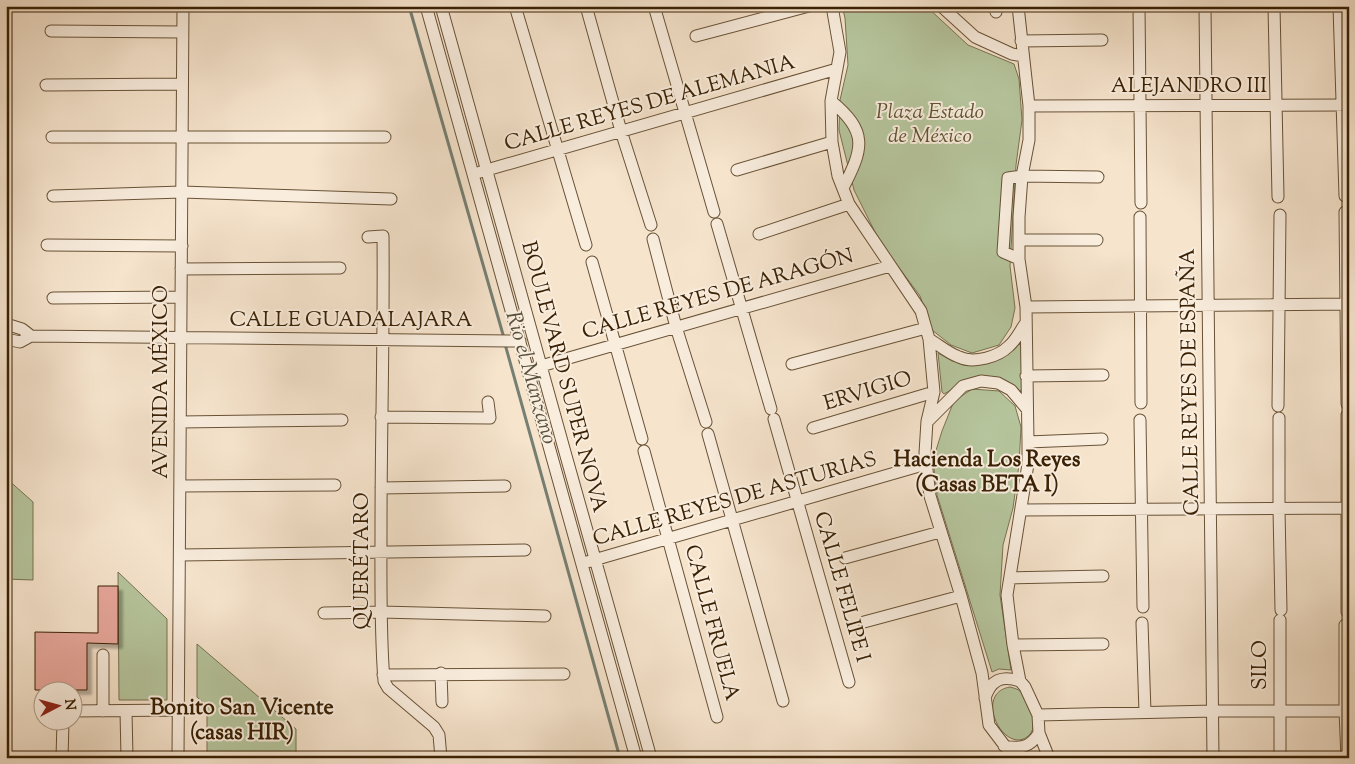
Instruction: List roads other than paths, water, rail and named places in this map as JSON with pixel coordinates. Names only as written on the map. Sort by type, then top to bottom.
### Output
[{"type":"street","name":"AVENIDA MÉXICO","points":[[178,758],[183,6]]},
{"type":"street","name":"BOULEVARD SUPER NOVA","points":[[426,6],[517,341],[528,369],[650,758]]},
{"type":"street","name":"BOULEVARD SUPER NOVA","points":[[441,6],[541,366],[636,758]]},
{"type":"street","points":[[515,6],[586,245]]},
{"type":"street","points":[[586,6],[621,131],[651,225]]},
{"type":"street","points":[[654,6],[714,212]]},
{"type":"street","points":[[696,36],[809,6]]},
{"type":"street","points":[[832,6],[840,52],[831,101],[832,142],[838,176],[849,204],[921,311],[928,333],[934,392],[927,421],[926,464],[930,496],[961,596],[982,673],[988,725],[1014,758]]},
{"type":"street","points":[[941,6],[975,36],[1012,54],[1023,56]]},
{"type":"street","points":[[1018,6],[1029,106],[1029,140],[1022,176],[1019,217],[1019,259],[1026,307],[1028,464],[1007,594],[1012,644],[1020,681],[1025,687],[1038,715],[1039,732],[1049,758]]},
{"type":"street","points":[[1139,6],[1141,203]]},
{"type":"street","name":"CALLE REYES DE ESPAÑA","points":[[1205,6],[1214,758]]},
{"type":"street","points":[[1274,6],[1278,197]]},
{"type":"street","points":[[1339,6],[1345,105],[1345,196]]},
{"type":"street","points":[[51,32],[182,32]]},
{"type":"street","points":[[1021,41],[1102,40]]},
{"type":"street","name":"CALLE REYES DE ALEMANIA","points":[[473,174],[837,69]]},
{"type":"street","points":[[46,85],[182,84]]},
{"type":"street","points":[[831,101],[846,113],[855,125],[859,142],[857,161],[842,188]]},
{"type":"street","name":"ALEJANDRO III","points":[[1029,106],[1345,105]]},
{"type":"street","points":[[52,138],[386,137]]},
{"type":"street","points":[[737,170],[832,142]]},
{"type":"street","points":[[1019,259],[1003,252],[1008,178],[1022,176],[1098,177]]},
{"type":"street","points":[[53,196],[182,192],[391,199]]},
{"type":"street","points":[[759,234],[849,204]]},
{"type":"street","points":[[1346,212],[1347,612]]},
{"type":"street","name":"SILO","points":[[1280,215],[1280,758]]},
{"type":"street","points":[[1140,217],[1141,403]]},
{"type":"street","name":"CALLE FELIPE I","points":[[717,224],[849,682]]},
{"type":"street","name":"QUERÉTARO","points":[[368,237],[383,236],[384,340],[381,417],[381,612],[383,675]]},
{"type":"street","points":[[653,239],[676,327],[706,422]]},
{"type":"street","points":[[1019,240],[1097,240]]},
{"type":"street","points":[[47,245],[182,246]]},
{"type":"street","points":[[592,262],[614,345],[642,438]]},
{"type":"street","name":"CALLE REYES DE ARAGÓN","points":[[528,369],[890,266]]},
{"type":"street","points":[[182,269],[340,268]]},
{"type":"street","points":[[53,298],[181,297]]},
{"type":"street","points":[[1026,307],[1347,304]]},
{"type":"street","points":[[6,324],[22,329],[31,336]]},
{"type":"street","points":[[928,333],[960,358],[976,360],[990,357],[1010,346],[1025,324]]},
{"type":"street","points":[[792,364],[928,333]]},
{"type":"street","name":"CALLE GUADALAJARA","points":[[6,339],[20,342],[31,336],[517,341]]},
{"type":"street","points":[[1026,376],[1103,375]]},
{"type":"street","points":[[927,421],[963,386],[981,381],[998,382],[1011,390],[1027,409]]},
{"type":"street","name":"ERVIGIO","points":[[813,428],[934,392]]},
{"type":"street","points":[[381,417],[490,418],[488,402]]},
{"type":"street","points":[[180,422],[342,420]]},
{"type":"street","points":[[1140,420],[1143,607]]},
{"type":"street","points":[[708,434],[783,701]]},
{"type":"street","points":[[1028,442],[1102,439]]},
{"type":"street","name":"CALLE FRUELA","points":[[644,451],[718,717]]},
{"type":"street","name":"CALLE REYES DE ASTURIAS","points":[[588,562],[926,464]]},
{"type":"street","points":[[180,486],[335,485]]},
{"type":"street","points":[[381,488],[505,486]]},
{"type":"street","points":[[1021,510],[1348,508]]},
{"type":"street","points":[[845,558],[940,532]]},
{"type":"street","points":[[180,555],[525,550]]},
{"type":"street","points":[[1010,578],[1103,576]]},
{"type":"street","points":[[864,622],[961,596]]},
{"type":"street","points":[[324,613],[381,612],[545,616]]},
{"type":"street","points":[[1142,623],[1145,712]]},
{"type":"street","points":[[1345,625],[1347,758]]},
{"type":"street","points":[[1012,644],[1103,644]]},
{"type":"street","points":[[103,655],[103,711]]},
{"type":"street","points":[[441,674],[442,702]]},
{"type":"street","points":[[441,758],[439,735],[434,727],[388,688],[383,675],[564,674]]},
{"type":"street","points":[[985,699],[990,685],[996,681],[1012,679],[1020,681]]},
{"type":"street","points":[[82,711],[179,710]]},
{"type":"street","points":[[126,711],[127,758]]},
{"type":"street","points":[[1038,715],[1213,711],[1347,711]]},
{"type":"street","points":[[62,758],[63,732]]},
{"type":"street","points":[[1004,746],[1023,748],[1039,732]]},
{"type":"waterway","name":"Rio el Manzano","points":[[409,6],[504,338]]},
{"type":"waterway","name":"Rio el Manzano","points":[[505,344],[620,758]]},
{"type":"district","name":"Hacienda Los Reyes (Casas BETA I)","points":[[987,474]]},
{"type":"district","name":"Bonito San Vicente (casas HIR)","points":[[242,722]]},
{"type":"park label","name":"Plaza Estado de México","points":[[930,125]]}]
